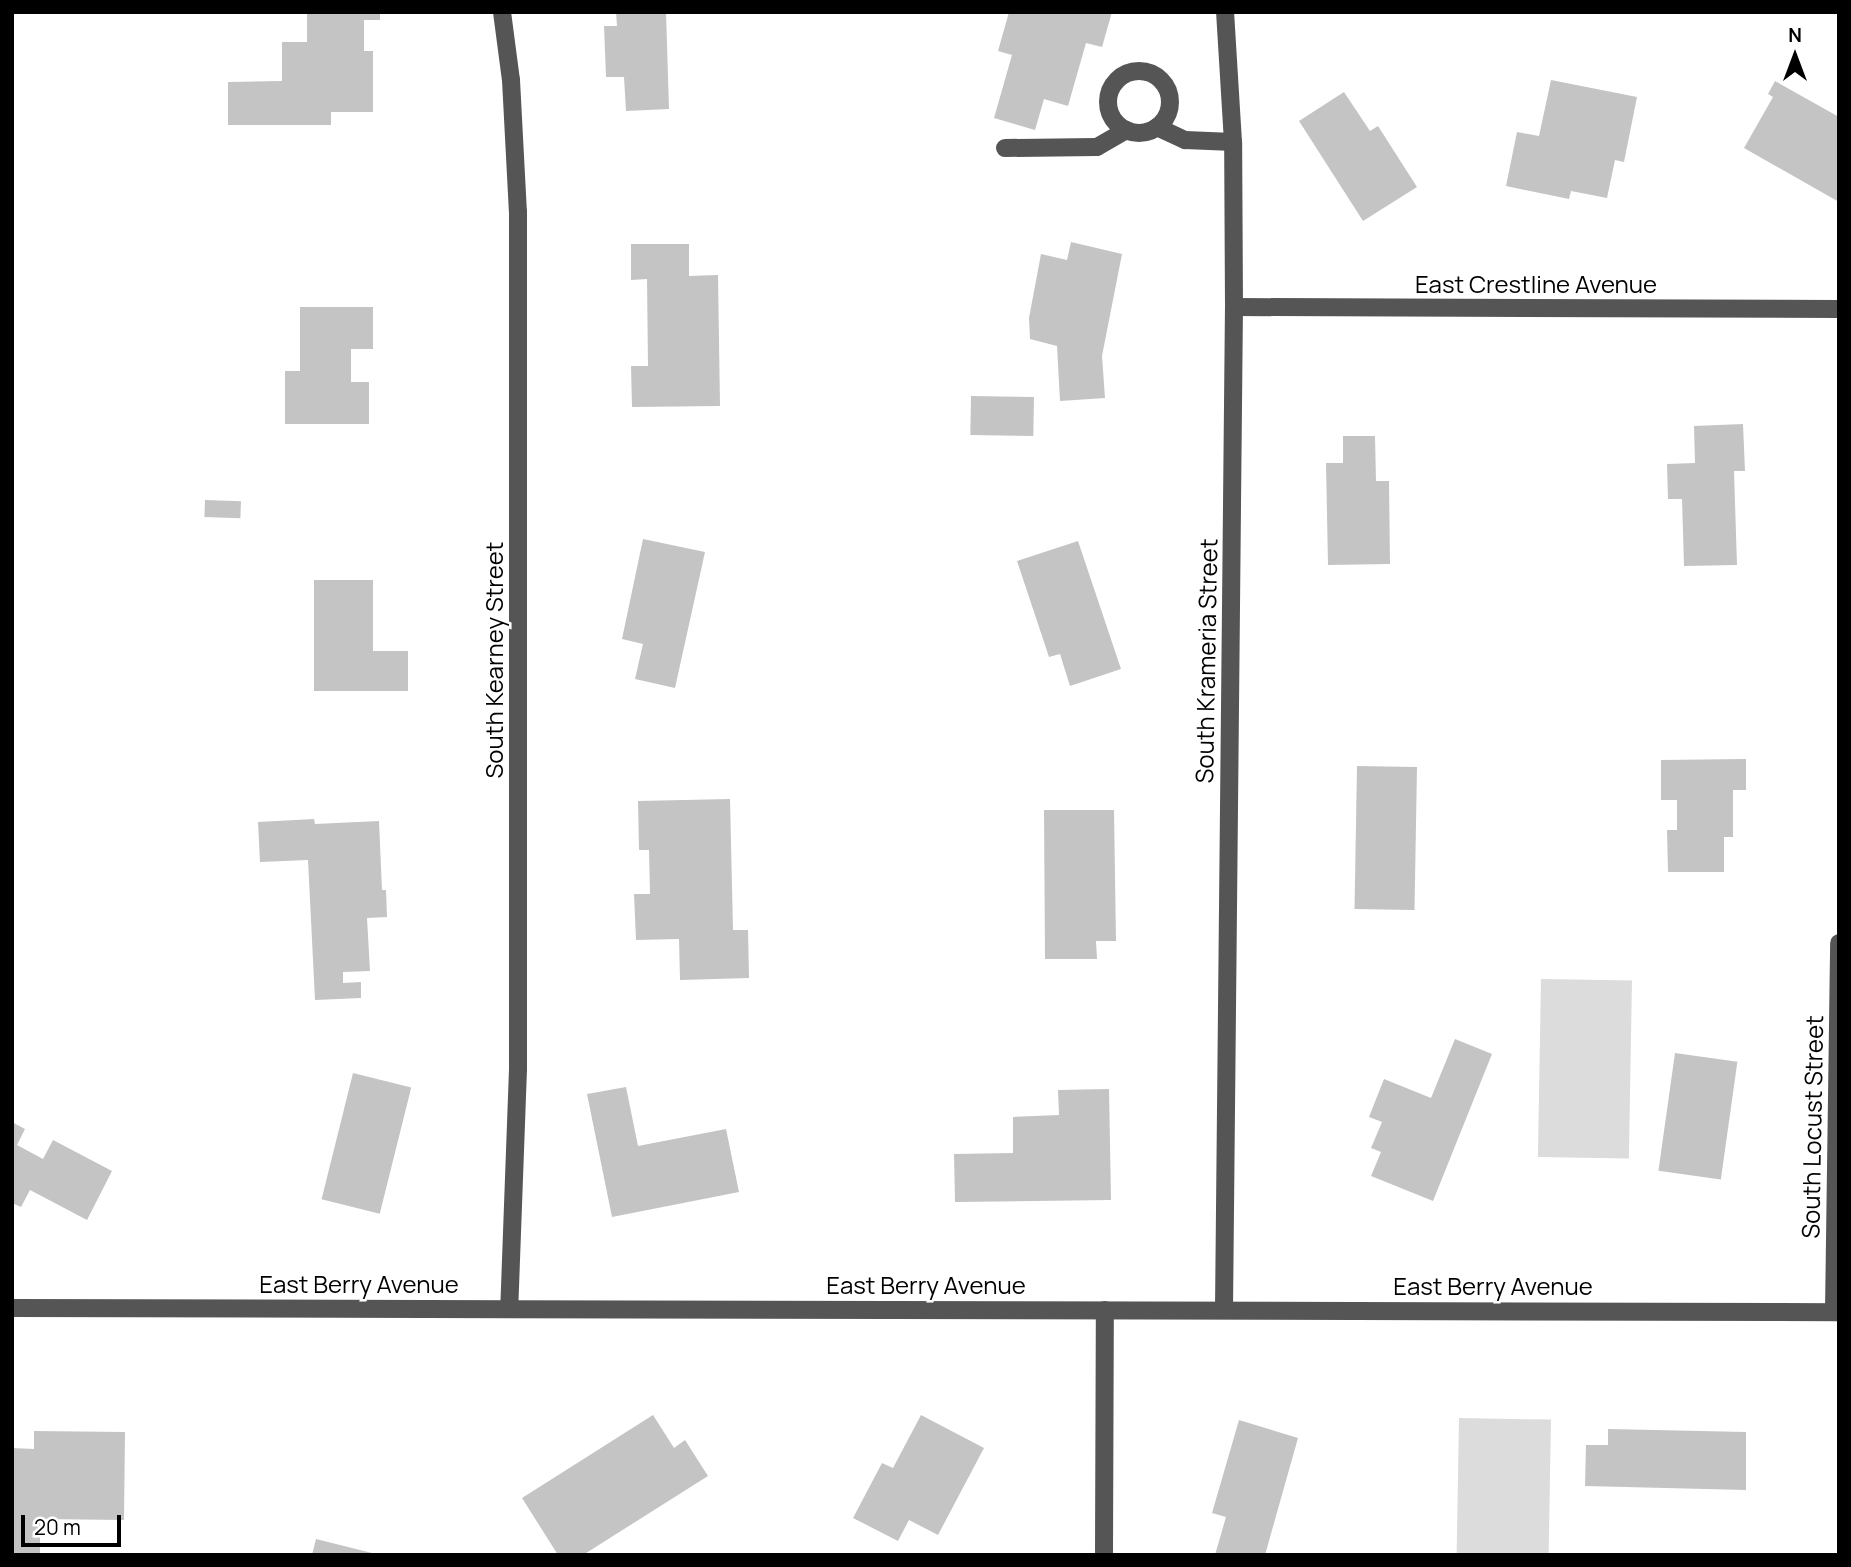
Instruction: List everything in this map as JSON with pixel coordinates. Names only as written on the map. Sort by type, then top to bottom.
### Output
[{"type":"street","name":"South Kearney Street","points":[[502,12],[511,79],[518,212],[518,1069],[509,1309]]},
{"type":"street","name":"South Krameria Street","points":[[1224,1310],[1234,307],[1233,142],[1225,12]]},
{"type":"street","points":[[1004,148],[1097,147],[1127,130],[1148,131],[1157,127],[1169,111],[1169,92],[1157,76],[1138,71],[1119,78],[1109,96],[1112,116],[1127,130]]},
{"type":"street","points":[[1157,127],[1185,140],[1233,142]]},
{"type":"street","name":"East Crestline Avenue","points":[[1234,307],[1839,309]]},
{"type":"street","name":"South Locust Street","points":[[1836,1312],[1839,943]]},
{"type":"street","name":"East Berry Avenue","points":[[12,1308],[1836,1312]]},
{"type":"street","points":[[1104,1555],[1105,1310]]},
{"type":"shaded area","points":[[1541,979],[1632,981],[1629,1159],[1538,1157]]},
{"type":"shaded area","points":[[1459,1418],[1551,1420],[1549,1555],[1457,1555]]},
{"type":"building","points":[[307,12],[380,12],[380,20],[364,20],[364,51],[373,51],[373,112],[331,112],[331,125],[228,125],[228,82],[282,81],[282,42],[307,42]]},
{"type":"building","points":[[616,12],[666,12],[669,109],[626,111],[624,77],[606,77],[604,26],[617,26]]},
{"type":"building","points":[[1009,12],[1112,12],[1102,47],[1086,43],[1068,106],[1044,99],[1035,130],[994,118],[1012,55],[998,51]]},
{"type":"building","points":[[1551,80],[1637,97],[1624,162],[1615,160],[1607,198],[1571,191],[1569,199],[1506,186],[1517,132],[1539,136]]},
{"type":"building","points":[[1775,81],[1839,117],[1839,202],[1744,148],[1773,97],[1768,94]]},
{"type":"building","points":[[1344,92],[1370,131],[1378,126],[1417,187],[1363,221],[1299,121]]},
{"type":"building","points":[[1071,242],[1122,254],[1102,356],[1105,398],[1060,401],[1057,346],[1030,339],[1029,318],[1041,254],[1067,260]]},
{"type":"building","points":[[631,244],[689,244],[689,276],[718,275],[720,406],[632,407],[631,366],[648,366],[647,279],[631,280]]},
{"type":"building","points":[[300,307],[373,307],[373,349],[351,349],[351,382],[369,382],[369,424],[285,424],[285,371],[300,371]]},
{"type":"building","points":[[971,396],[1034,397],[1033,436],[970,435]]},
{"type":"building","points":[[1743,424],[1745,471],[1734,471],[1737,565],[1684,566],[1682,499],[1668,499],[1667,464],[1695,463],[1694,426]]},
{"type":"building","points":[[1343,436],[1375,436],[1376,481],[1389,481],[1390,564],[1328,565],[1326,463],[1343,463]]},
{"type":"building","points":[[205,500],[241,501],[240,518],[204,517]]},
{"type":"building","points":[[643,539],[705,552],[675,688],[635,679],[643,644],[622,639]]},
{"type":"building","points":[[1078,541],[1121,669],[1070,686],[1060,654],[1049,657],[1017,561]]},
{"type":"building","points":[[314,580],[373,580],[373,651],[408,651],[408,691],[314,691]]},
{"type":"building","points":[[1746,759],[1746,790],[1733,790],[1733,837],[1724,837],[1724,872],[1668,872],[1667,830],[1677,830],[1677,800],[1661,800],[1661,760]]},
{"type":"building","points":[[1357,766],[1417,767],[1414,910],[1355,909]]},
{"type":"building","points":[[730,799],[733,930],[748,930],[749,978],[680,980],[679,939],[636,940],[634,894],[650,894],[649,850],[639,850],[638,801]]},
{"type":"building","points":[[1044,810],[1114,810],[1116,941],[1096,941],[1097,959],[1045,959]]},
{"type":"building","points":[[314,819],[315,824],[379,821],[382,890],[386,890],[387,917],[367,918],[370,971],[343,972],[343,983],[361,982],[361,998],[315,1000],[308,860],[260,862],[258,822]]},
{"type":"building","points":[[1455,1039],[1492,1054],[1433,1201],[1371,1176],[1381,1152],[1371,1148],[1382,1122],[1369,1117],[1384,1079],[1431,1098]]},
{"type":"building","points":[[1675,1053],[1737,1062],[1721,1180],[1658,1171]]},
{"type":"building","points":[[353,1073],[411,1088],[380,1214],[322,1199]]},
{"type":"building","points":[[626,1087],[638,1146],[726,1129],[739,1192],[612,1217],[587,1094]]},
{"type":"building","points":[[1109,1089],[1111,1200],[955,1202],[954,1154],[1013,1153],[1013,1117],[1059,1115],[1058,1090]]},
{"type":"building","points":[[12,1122],[25,1129],[17,1145],[43,1159],[53,1140],[112,1171],[87,1220],[30,1190],[21,1207],[12,1203]]},
{"type":"building","points":[[653,1415],[674,1448],[685,1440],[708,1476],[583,1555],[558,1555],[522,1498]]},
{"type":"building","points":[[921,1415],[984,1448],[938,1535],[909,1520],[898,1541],[853,1518],[882,1463],[893,1468]]},
{"type":"building","points":[[1239,1420],[1298,1438],[1265,1555],[1215,1555],[1226,1517],[1212,1513]]},
{"type":"building","points":[[1608,1429],[1746,1432],[1746,1490],[1585,1486],[1586,1445],[1608,1445]]},
{"type":"building","points":[[34,1431],[125,1432],[124,1520],[40,1519],[40,1555],[12,1555],[12,1448],[34,1449]]},
{"type":"building","points":[[316,1539],[376,1554],[376,1555],[312,1555]]}]
